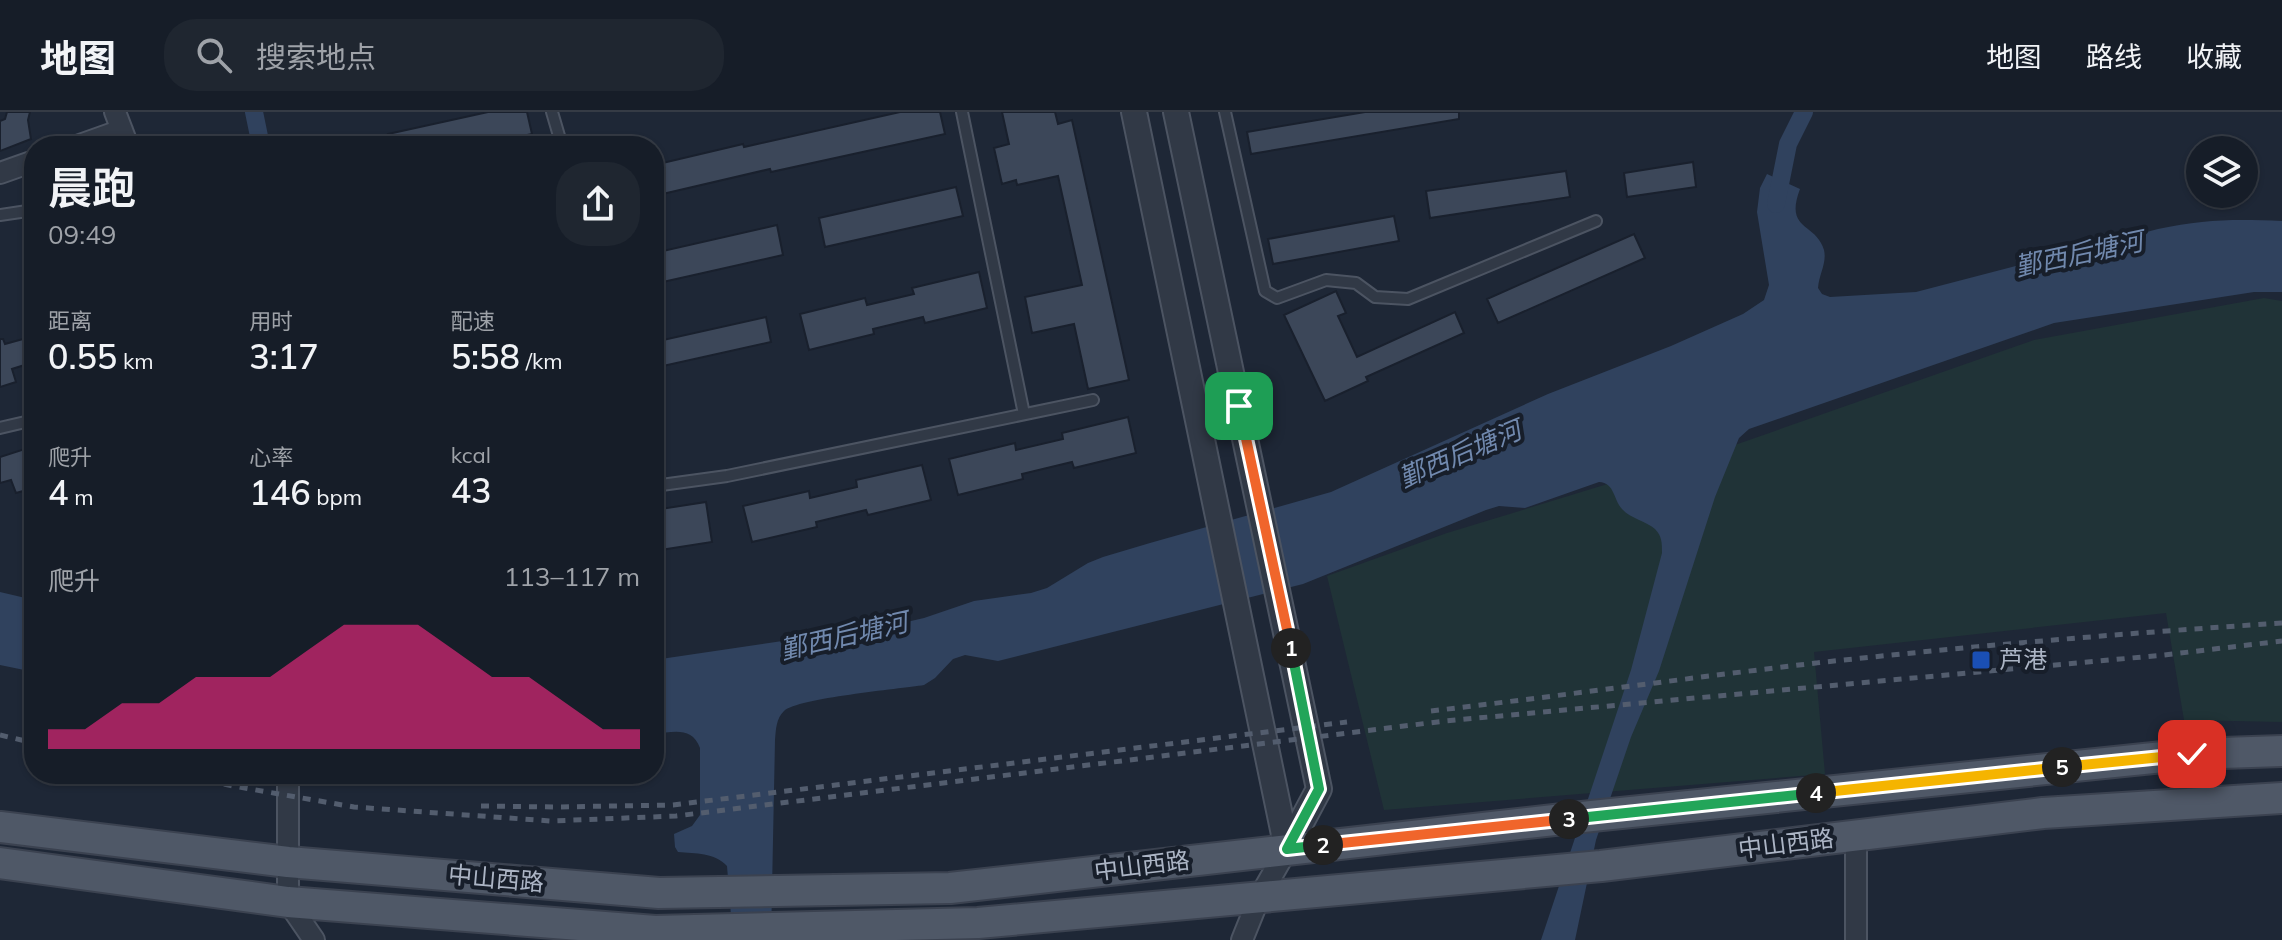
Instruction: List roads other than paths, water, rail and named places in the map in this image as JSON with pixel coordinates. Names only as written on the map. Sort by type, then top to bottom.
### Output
[{"type":"main road","name":"中山西路","points":[[0,827],[288,862],[659,893],[950,888],[1563,819],[2192,754],[2282,751]]},
{"type":"main road","name":"中山西路","points":[[0,863],[288,902],[655,931],[979,927],[1601,866],[2043,813],[2282,798]]},
{"type":"street","points":[[1134,112],[1287,849]]},
{"type":"street","points":[[1176,112],[1319,789],[1259,898],[1242,940]]},
{"type":"street","points":[[0,173],[24,165]]},
{"type":"street","points":[[288,784],[288,902],[314,940]]},
{"type":"street","points":[[1856,835],[1856,940]]},
{"type":"lane","points":[[552,112],[559,136]]},
{"type":"lane","points":[[962,112],[1024,414]]},
{"type":"lane","points":[[1225,112],[1265,291],[1277,298],[1326,280],[1356,283],[1375,297],[1408,299],[1596,221]]},
{"type":"lane","points":[[0,215],[24,211]]},
{"type":"lane","points":[[664,485],[727,476],[1093,400]]},
{"type":"lane","points":[[0,428],[24,422]]},
{"type":"water","name":"鄞西后塘河","points":[[1767,174],[1800,189],[1796,212],[1798,219],[1815,235],[1824,250],[1818,288],[1830,297],[1916,292],[2158,229],[2235,220],[2282,221],[2282,292],[2254,292],[2054,323],[1749,429],[1739,438],[1715,497],[1659,671],[1631,737],[1596,840],[1575,940],[1541,940],[1631,670],[1662,553],[1661,540],[1655,529],[1626,512],[1611,488],[1599,482],[1525,508],[1499,506],[1486,510],[1303,584],[998,661],[965,655],[953,659],[924,685],[793,706],[781,714],[776,728],[771,940],[733,940],[727,866],[711,856],[678,852],[675,847],[674,834],[692,826],[700,815],[700,748],[687,733],[664,733],[664,659],[898,624],[974,601],[1031,593],[1047,588],[1103,557],[1331,492],[1548,394],[1671,346],[1743,314],[1764,300],[1769,285],[1757,212],[1760,188]]},
{"type":"water","points":[[0,592],[24,598],[24,670],[0,665]]},
{"type":"waterway","points":[[254,112],[259,136]]},
{"type":"waterway","points":[[1776,204],[1788,144],[1804,112]]},
{"type":"railway","points":[[1431,711],[1874,657],[2049,640],[2282,623]]},
{"type":"railway","points":[[224,784],[354,807],[551,821],[676,816],[1445,721],[2164,655],[2282,641]]},
{"type":"railway","points":[[481,806],[673,805],[1347,722]]},
{"type":"railway","points":[[0,735],[24,741]]},
{"type":"place","name":"芦港","points":[[1981,660]]}]
